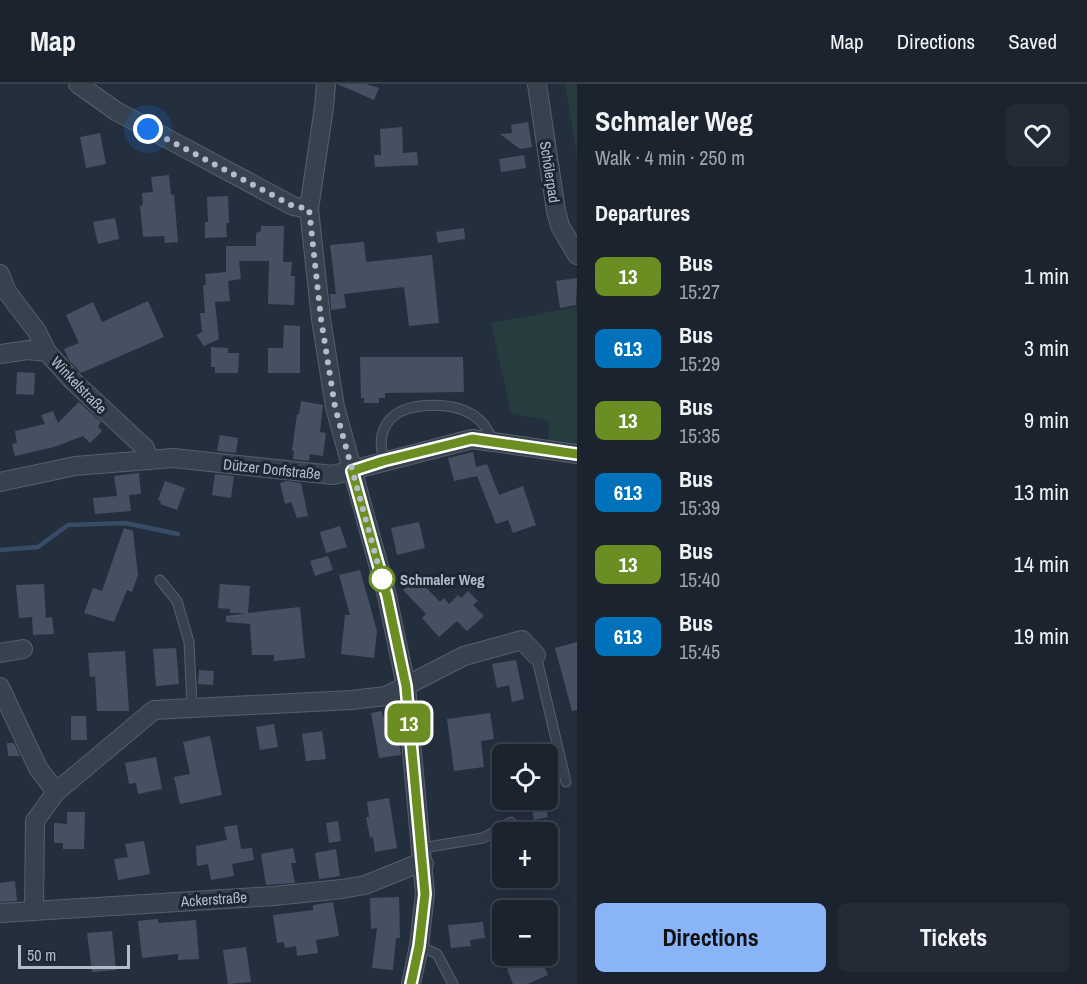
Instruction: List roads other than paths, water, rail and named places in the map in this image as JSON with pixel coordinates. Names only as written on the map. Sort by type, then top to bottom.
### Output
[{"type":"street","points":[[78,84],[116,111],[293,206],[309,209]]},
{"type":"street","points":[[326,84],[309,209],[321,319],[335,407],[387,596],[406,686],[425,894],[419,946],[411,984]]},
{"type":"street","name":"Schölerpad","points":[[537,84],[556,211],[560,226],[577,255]]},
{"type":"street","name":"Winkelstraße","points":[[0,274],[7,292],[36,330],[48,352],[73,381],[145,448],[148,459]]},
{"type":"street","points":[[0,354],[28,350],[48,352]]},
{"type":"street","name":"Dützer Dorfstraße","points":[[0,482],[75,466],[173,458],[333,475],[472,439],[577,454]]},
{"type":"street","points":[[34,911],[34,821],[56,792],[154,710],[351,700],[386,696],[464,656],[522,640],[536,655]]},
{"type":"street","points":[[0,653],[23,649]]},
{"type":"street","points":[[0,687],[38,768],[56,792]]},
{"type":"street","name":"Ackerstraße","points":[[0,913],[274,896],[342,889],[365,885],[417,864],[423,856]]},
{"type":"lane","points":[[383,461],[381,442],[384,428],[394,414],[407,408],[443,404],[457,407],[478,419],[489,431],[493,442]]},
{"type":"lane","points":[[160,580],[177,601],[189,642],[192,707]]},
{"type":"lane","points":[[536,655],[566,782]]},
{"type":"lane","points":[[423,856],[483,838],[492,833]]},
{"type":"lane","points":[[419,946],[437,954],[453,984]]},
{"type":"waterway","points":[[0,550],[38,547],[68,525],[125,523],[178,534]]},
{"type":"place","name":"Schmaler Weg","points":[[382,579]]}]
